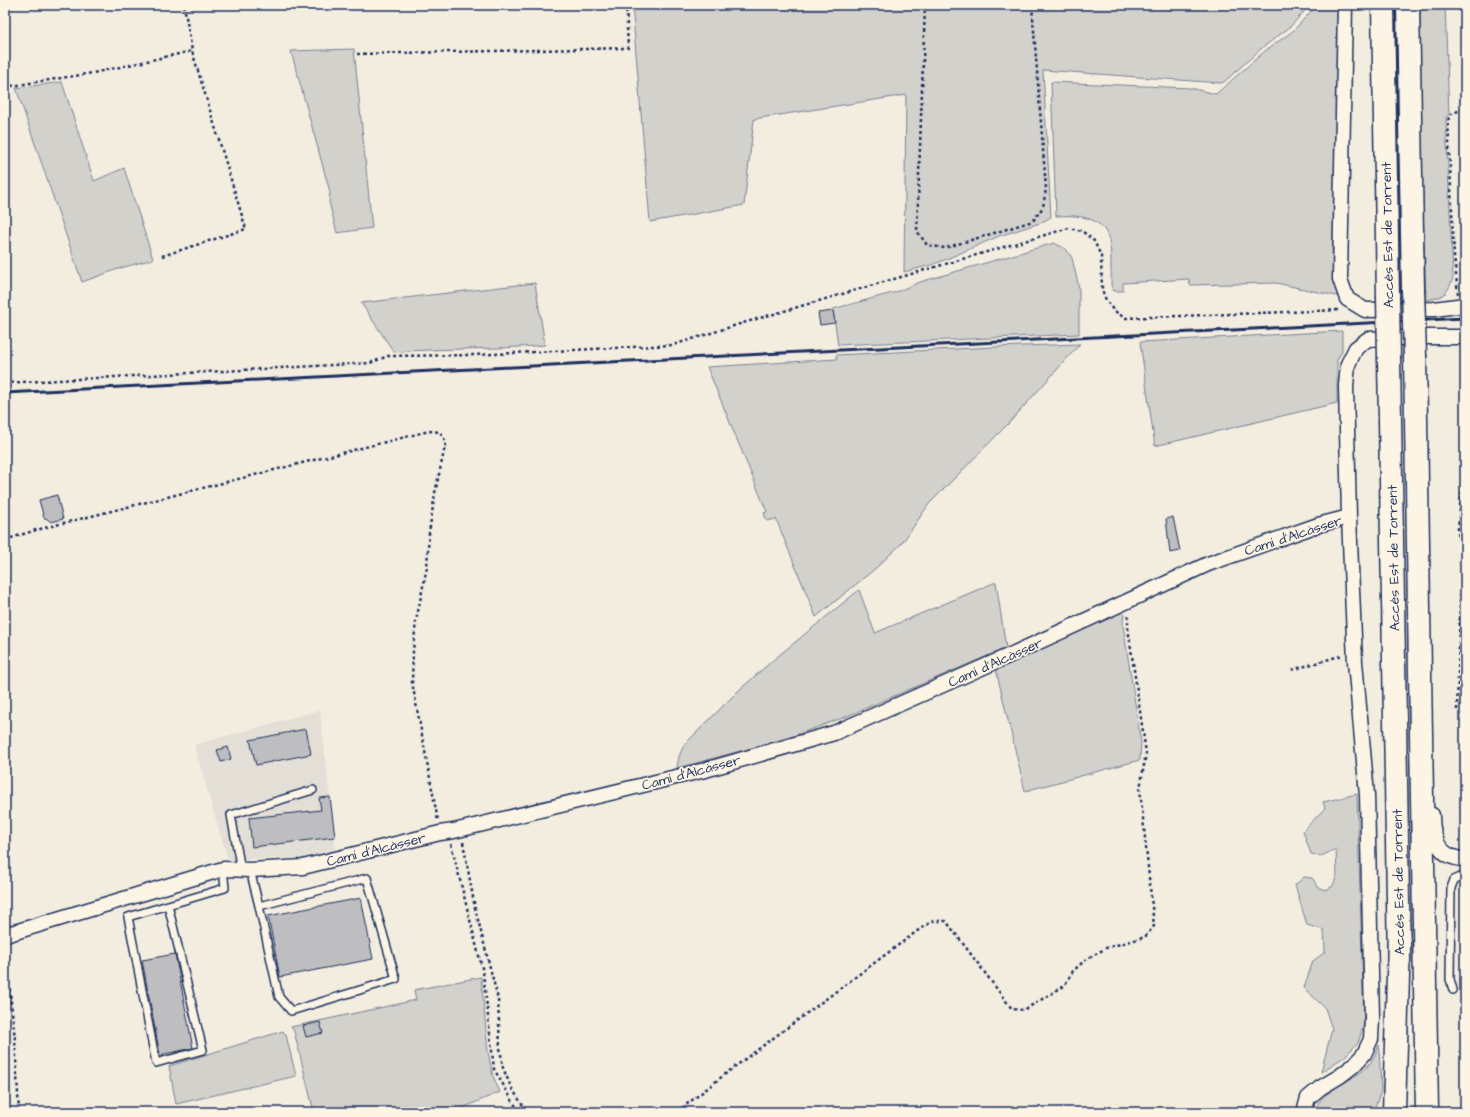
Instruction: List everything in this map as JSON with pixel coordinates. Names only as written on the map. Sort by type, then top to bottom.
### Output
[{"type":"main road","name":"Accés Est de Torrent","points":[[1383,5],[1402,1112]]},
{"type":"main road","name":"Accés Est de Torrent","points":[[1408,5],[1427,1112]]},
{"type":"main road","points":[[1394,1112],[1399,942]]},
{"type":"street","points":[[1345,5],[1340,279],[1347,299],[1365,310],[1434,309],[1462,306]]},
{"type":"street","points":[[1304,1112],[1308,1098],[1353,1066],[1364,1054],[1371,1039],[1372,1018],[1367,795],[1355,652],[1349,517],[1346,386],[1348,364],[1356,348],[1368,339],[1428,336],[1465,337]]},
{"type":"street","name":"Camí d'Alcàsser","points":[[5,935],[223,869],[246,870],[303,867],[705,770],[834,733],[1013,654],[1208,564],[1318,525],[1349,517]]},
{"type":"street","points":[[1420,692],[1429,746],[1432,780],[1432,824],[1434,834],[1440,849],[1448,856],[1457,859],[1465,859]]},
{"type":"street","points":[[1383,1112],[1394,1088]]},
{"type":"lane","points":[[258,906],[367,878],[396,979],[291,1011],[279,997],[258,906],[246,870],[231,815],[313,790]]},
{"type":"lane","points":[[168,905],[203,1050],[156,1063],[128,917],[168,905],[225,888],[223,869]]},
{"type":"lane","points":[[1453,990],[1450,979],[1451,888],[1454,880],[1465,875]]},
{"type":"path","points":[[162,256],[246,229],[192,51],[184,5]]},
{"type":"path","points":[[357,54],[628,48],[626,5]]},
{"type":"path","points":[[925,5],[917,231],[927,245],[945,248],[1033,221],[1043,207],[1046,189],[1032,5]]},
{"type":"path","points":[[5,87],[93,73],[192,51]]},
{"type":"path","points":[[1462,306],[1454,248],[1448,120],[1451,114],[1465,108]]},
{"type":"path","points":[[5,383],[370,363],[388,356],[474,356],[673,345],[743,323],[1069,228],[1082,231],[1094,241],[1101,256],[1102,290],[1106,300],[1113,310],[1125,318],[1365,310]]},
{"type":"path","points":[[5,540],[44,528],[430,431],[440,432],[446,442],[435,493],[429,533],[427,567],[416,621],[412,682],[444,832],[483,972],[494,1069],[519,1112]]},
{"type":"path","points":[[1457,710],[1461,572],[1458,529],[1465,461]]},
{"type":"path","points":[[677,1112],[733,1068],[920,929],[933,921],[946,921],[1012,1010],[1024,1010],[1064,986],[1073,971],[1084,960],[1106,948],[1146,937],[1154,926],[1140,789],[1146,753],[1128,628],[1128,602]]},
{"type":"path","points":[[1292,670],[1355,652]]},
{"type":"path","points":[[463,842],[475,908],[498,999],[500,1048],[503,1068],[511,1087],[527,1112]]},
{"type":"path","points":[[5,946],[15,1039],[19,1112]]},
{"type":"shaded area","points":[[632,5],[1310,5],[1290,27],[1262,48],[1224,82],[1220,83],[1043,70],[1051,217],[1040,223],[999,236],[931,265],[904,272],[906,95],[754,119],[744,205],[650,222]]},
{"type":"shaded area","points":[[1317,5],[1338,5],[1335,207],[1332,250],[1334,270],[1341,297],[1276,283],[1190,285],[1189,279],[1123,283],[1123,291],[1114,291],[1111,284],[1110,243],[1105,231],[1100,225],[1087,218],[1056,216],[1051,82],[1190,88],[1216,94],[1265,51],[1293,31]]},
{"type":"shaded area","points":[[1420,5],[1445,5],[1449,115],[1446,117],[1446,122],[1453,278],[1449,288],[1444,294],[1437,298],[1426,300],[1421,140]]},
{"type":"shaded area","points":[[354,49],[372,228],[337,233],[329,202],[330,192],[291,51]]},
{"type":"shaded area","points":[[62,82],[94,181],[124,168],[153,259],[121,268],[82,282],[16,88]]},
{"type":"shaded area","points":[[1054,243],[1066,249],[1072,258],[1079,288],[1079,334],[838,345],[833,309],[896,292],[920,282]]},
{"type":"shaded area","points":[[535,283],[545,345],[507,348],[394,352],[361,303]]},
{"type":"shaded area","points":[[1342,331],[1342,351],[1337,360],[1337,403],[1155,446],[1140,342]]},
{"type":"shaded area","points":[[1080,344],[1009,423],[929,504],[902,543],[876,568],[816,617],[776,519],[767,521],[764,513],[767,512],[707,367],[837,359],[836,355]]},
{"type":"shaded area","points":[[996,582],[1006,648],[845,717],[785,739],[677,768],[682,749],[686,743],[737,692],[772,661],[859,590],[875,633]]},
{"type":"shaded area","points":[[1124,609],[1123,625],[1141,742],[1140,760],[1025,791],[996,670]]},
{"type":"shaded area","points":[[320,710],[336,852],[306,858],[228,860],[194,745]]},
{"type":"shaded area","points":[[1357,794],[1364,1024],[1358,1043],[1344,1057],[1321,1072],[1332,1029],[1325,1008],[1304,988],[1313,961],[1325,952],[1324,930],[1307,925],[1295,885],[1304,877],[1312,878],[1319,888],[1326,890],[1333,886],[1337,875],[1336,849],[1321,856],[1311,854],[1303,831],[1325,808],[1323,802]]},
{"type":"shaded area","points":[[481,977],[488,1052],[493,1076],[500,1092],[453,1112],[314,1112],[294,1031],[291,1027],[416,1000],[414,990]]},
{"type":"shaded area","points":[[283,1031],[286,1035],[296,1076],[176,1104],[169,1066]]},
{"type":"shaded area","points":[[1379,1045],[1381,1091],[1373,1112],[1314,1112],[1323,1097],[1330,1091],[1360,1073],[1369,1065]]},
{"type":"building","points":[[833,311],[835,323],[820,325],[818,313]]},
{"type":"building","points":[[57,495],[63,519],[51,522],[44,518],[39,500]]},
{"type":"building","points":[[1173,517],[1180,551],[1170,553],[1166,519]]},
{"type":"building","points":[[306,729],[311,754],[256,765],[250,740]]},
{"type":"building","points":[[228,747],[231,759],[221,762],[217,750]]},
{"type":"building","points":[[330,797],[335,837],[252,847],[249,818],[321,810],[319,798]]},
{"type":"building","points":[[361,898],[373,959],[280,977],[268,916]]},
{"type":"building","points":[[175,954],[193,1048],[160,1055],[142,960]]},
{"type":"building","points":[[320,1022],[323,1033],[306,1037],[303,1026]]},
{"type":"railway","points":[[5,393],[1465,318]]}]
